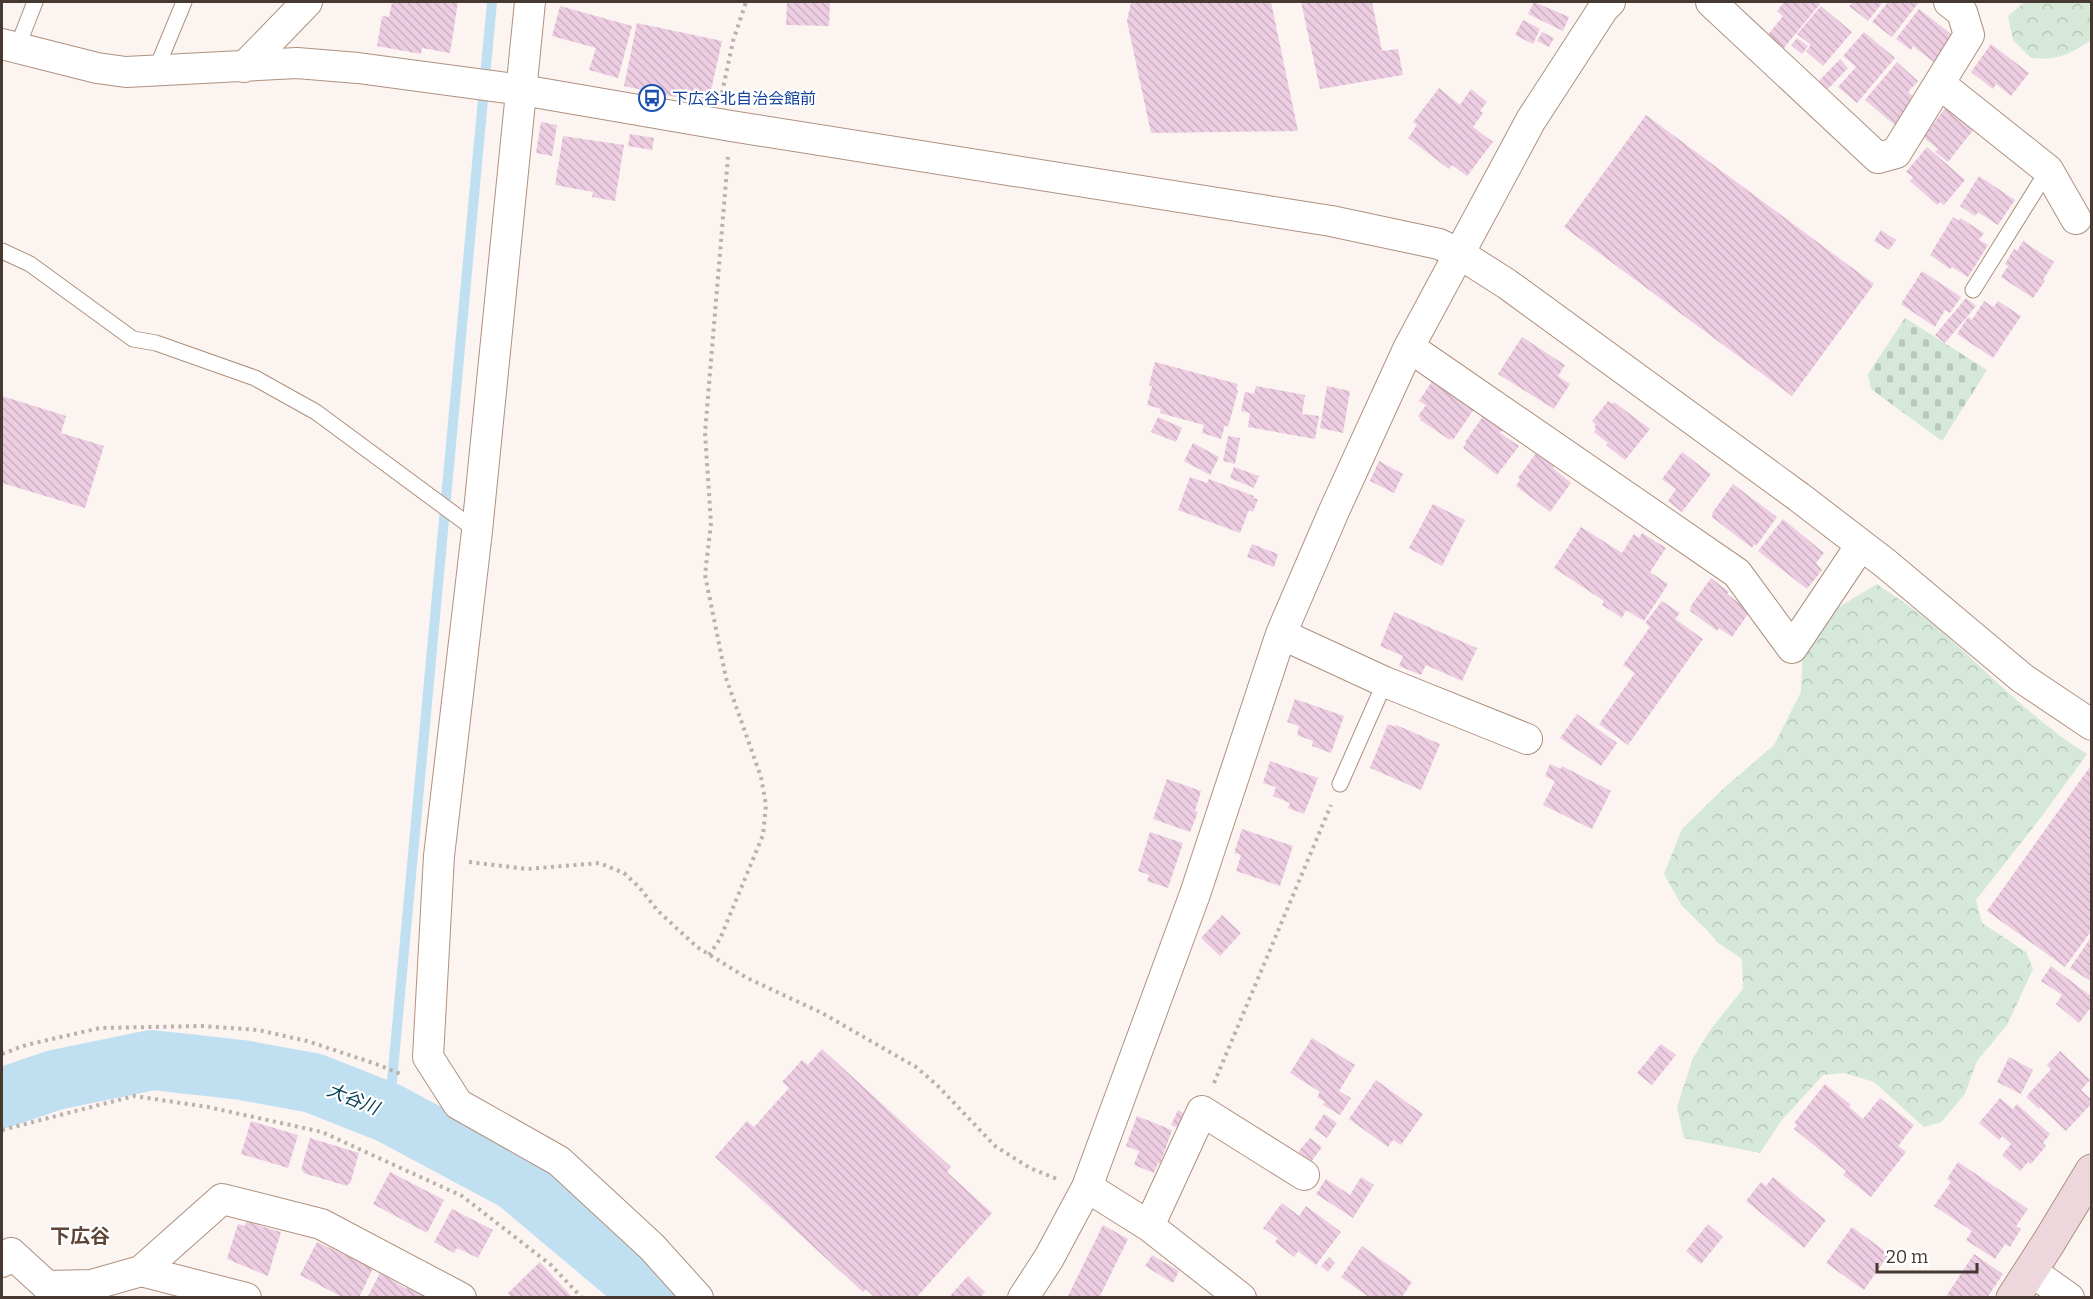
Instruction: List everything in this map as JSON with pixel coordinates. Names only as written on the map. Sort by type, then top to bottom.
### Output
[{"type":"main road","points":[[2022,1284],[2091,1171]]},
{"type":"street","points":[[244,68],[307,2]]},
{"type":"street","points":[[530,2],[477,531],[439,856],[428,1057],[458,1104],[559,1161],[652,1246],[698,1298]]},
{"type":"street","points":[[1023,1298],[1049,1258],[1087,1187],[1195,894],[1281,634],[1334,511],[1409,347],[1531,120],[1603,9],[1610,2]]},
{"type":"street","points":[[1712,2],[1878,158],[1896,153],[1970,35],[1962,12],[1949,2]]},
{"type":"street","points":[[9,46],[97,68],[126,72],[244,68],[297,63],[338,66],[522,90],[723,125],[1331,221],[1439,244],[1460,254],[1507,284],[1799,497],[1861,545],[2022,678],[2091,725]]},
{"type":"street","points":[[1940,84],[2048,170],[2076,219]]},
{"type":"street","points":[[1409,347],[1737,573],[1792,648],[1861,545]]},
{"type":"street","points":[[1281,634],[1385,682],[1527,740]]},
{"type":"street","points":[[1149,1227],[1202,1111],[1304,1174]]},
{"type":"street","points":[[1087,1187],[1149,1227],[1241,1298]]},
{"type":"street","points":[[2,1262],[11,1253],[47,1286],[92,1285],[141,1271],[222,1199],[321,1224],[460,1298]]},
{"type":"street","points":[[141,1271],[246,1298]]},
{"type":"street","points":[[2022,1284],[2069,1298]]},
{"type":"lane","points":[[9,46],[35,2]]},
{"type":"lane","points":[[155,72],[184,2]]},
{"type":"lane","points":[[1973,290],[2048,170]]},
{"type":"lane","points":[[2,251],[30,264],[133,339],[156,343],[255,378],[316,412],[477,531]]},
{"type":"lane","points":[[1340,784],[1385,682]]},
{"type":"path","points":[[710,955],[720,939],[763,835],[766,805],[761,777],[726,678],[705,575],[711,523],[705,433],[723,125],[733,41],[746,2]]},
{"type":"path","points":[[1202,1111],[1340,784]]},
{"type":"path","points":[[439,856],[487,865],[527,868],[586,863],[599,863],[612,867],[632,880],[664,917],[697,947],[747,978],[830,1017],[916,1067],[937,1085],[982,1134],[1011,1157],[1056,1179],[1087,1187]]},
{"type":"path","points":[[2,1054],[26,1045],[100,1028],[202,1026],[258,1030],[308,1041],[407,1077]]},
{"type":"path","points":[[2,1130],[134,1096],[208,1107],[322,1132],[462,1196],[551,1265],[582,1298]]},
{"type":"green space","points":[[2025,2],[2091,2],[2091,40],[2063,55],[2031,58],[2013,40],[2008,16]]},
{"type":"green space","points":[[1905,318],[1987,370],[1942,441],[1871,389],[1868,374]]},
{"type":"green space","points":[[1877,584],[1933,624],[2029,711],[2087,754],[1976,900],[1982,923],[2026,952],[2033,969],[2007,1025],[1977,1061],[1965,1094],[1941,1122],[1924,1127],[1874,1082],[1844,1073],[1823,1075],[1781,1121],[1760,1153],[1684,1138],[1677,1107],[1693,1058],[1711,1029],[1743,989],[1742,959],[1717,942],[1682,906],[1664,874],[1682,829],[1724,788],[1774,745],[1801,692],[1803,651],[1839,607]]},
{"type":"building","points":[[392,2],[458,2],[450,53],[422,48],[421,54],[377,46],[382,16],[389,17]]},
{"type":"building","points":[[787,2],[830,2],[829,26],[786,25]]},
{"type":"building","points":[[1131,2],[1271,2],[1298,131],[1151,133],[1127,21]]},
{"type":"building","points":[[1301,2],[1372,2],[1382,51],[1398,49],[1403,75],[1320,89]]},
{"type":"building","points":[[1534,2],[1569,17],[1563,31],[1528,14]]},
{"type":"building","points":[[1784,2],[1817,2],[1820,4],[1783,49],[1767,36],[1783,16],[1777,11]]},
{"type":"building","points":[[1854,2],[1883,2],[1868,21],[1849,6]]},
{"type":"building","points":[[1888,2],[1919,2],[1892,37],[1872,22]]},
{"type":"building","points":[[560,6],[632,26],[618,78],[589,70],[596,48],[552,36]]},
{"type":"building","points":[[1821,6],[1852,32],[1823,66],[1806,51],[1811,45],[1797,34]]},
{"type":"building","points":[[1919,9],[1956,38],[1935,63],[1913,46],[1911,50],[1896,39]]},
{"type":"building","points":[[1523,20],[1540,29],[1533,44],[1515,35]]},
{"type":"building","points":[[637,23],[722,41],[708,104],[624,86]]},
{"type":"building","points":[[1542,32],[1554,38],[1549,47],[1537,41]]},
{"type":"building","points":[[1864,32],[1895,58],[1857,103],[1838,87],[1856,67],[1843,56]]},
{"type":"building","points":[[1797,38],[1808,46],[1802,54],[1791,45]]},
{"type":"building","points":[[1991,44],[2029,73],[2011,96],[1996,84],[1993,89],[1971,72]]},
{"type":"building","points":[[1840,59],[1848,68],[1825,92],[1817,83]]},
{"type":"building","points":[[1897,62],[1918,81],[1908,92],[1918,100],[1897,127],[1865,100]]},
{"type":"building","points":[[1439,88],[1460,105],[1471,89],[1487,102],[1480,111],[1483,113],[1473,127],[1493,142],[1467,176],[1452,165],[1449,169],[1408,138],[1417,125],[1413,122]]},
{"type":"building","points":[[1950,102],[1978,124],[1948,162],[1935,152],[1938,149],[1923,137]]},
{"type":"building","points":[[1646,115],[1874,284],[1792,396],[1564,227]]},
{"type":"building","points":[[541,122],[557,125],[552,156],[536,153]]},
{"type":"building","points":[[630,134],[654,138],[652,150],[628,146]]},
{"type":"building","points":[[563,136],[624,145],[615,201],[592,197],[593,192],[555,185]]},
{"type":"building","points":[[1927,147],[1965,180],[1944,205],[1940,202],[1937,205],[1910,181],[1913,177],[1906,172]]},
{"type":"building","points":[[1979,176],[2015,200],[1998,225],[1978,212],[1975,216],[1960,206]]},
{"type":"building","points":[[1953,217],[1959,221],[1960,218],[1984,233],[1979,240],[1988,245],[1968,277],[1952,267],[1950,269],[1930,255]]},
{"type":"building","points":[[1881,230],[1896,240],[1889,250],[1874,241]]},
{"type":"building","points":[[2023,241],[2054,262],[2033,298],[2001,277],[2008,266],[2005,264],[2014,249],[2017,251]]},
{"type":"building","points":[[1922,271],[1961,297],[1950,313],[1945,310],[1935,327],[1901,304]]},
{"type":"building","points":[[1966,298],[1976,306],[1945,343],[1935,335]]},
{"type":"building","points":[[1984,301],[1994,307],[1998,301],[2021,316],[1993,358],[1957,334],[1968,317],[1972,320]]},
{"type":"building","points":[[1522,337],[1565,365],[1558,376],[1570,384],[1554,409],[1498,374]]},
{"type":"building","points":[[1155,362],[1238,384],[1228,427],[1225,425],[1221,439],[1202,433],[1204,425],[1160,413],[1161,409],[1147,405]]},
{"type":"building","points":[[1433,380],[1474,409],[1453,440],[1420,420],[1418,416],[1426,405],[1419,401]]},
{"type":"building","points":[[1256,386],[1305,395],[1302,414],[1319,416],[1315,439],[1248,427],[1250,413],[1241,411],[1245,392],[1254,394]]},
{"type":"building","points":[[1327,386],[1350,391],[1343,433],[1320,428]]},
{"type":"building","points":[[2,396],[66,416],[61,433],[104,446],[85,508],[2,483]]},
{"type":"building","points":[[1608,401],[1612,404],[1614,402],[1650,429],[1625,460],[1594,432],[1596,425],[1592,421]]},
{"type":"building","points":[[1484,415],[1503,429],[1500,433],[1519,446],[1497,475],[1463,448]]},
{"type":"building","points":[[1158,417],[1182,428],[1176,442],[1151,432]]},
{"type":"building","points":[[1228,436],[1240,438],[1235,464],[1223,461]]},
{"type":"building","points":[[1193,443],[1219,457],[1210,475],[1184,461]]},
{"type":"building","points":[[1537,452],[1571,483],[1550,512],[1516,486],[1520,480],[1518,478]]},
{"type":"building","points":[[1682,452],[1711,474],[1682,512],[1668,501],[1676,489],[1662,479]]},
{"type":"building","points":[[1379,461],[1403,474],[1394,493],[1370,481]]},
{"type":"building","points":[[1234,467],[1259,476],[1254,488],[1230,478]]},
{"type":"building","points":[[1190,477],[1207,483],[1209,479],[1258,499],[1253,512],[1249,510],[1240,533],[1178,510]]},
{"type":"building","points":[[1733,484],[1777,517],[1756,546],[1754,544],[1752,548],[1712,517],[1712,513]]},
{"type":"building","points":[[1433,504],[1465,520],[1442,566],[1409,548]]},
{"type":"building","points":[[1783,519],[1824,553],[1816,563],[1822,570],[1807,589],[1758,551]]},
{"type":"building","points":[[1581,527],[1622,553],[1634,534],[1639,538],[1642,533],[1666,548],[1650,572],[1668,584],[1644,621],[1626,610],[1622,618],[1602,605],[1604,601],[1554,568]]},
{"type":"building","points":[[1252,544],[1278,554],[1274,567],[1247,557]]},
{"type":"building","points":[[1711,578],[1729,592],[1727,594],[1750,611],[1732,637],[1719,628],[1717,631],[1690,611],[1690,607]]},
{"type":"building","points":[[1662,601],[1680,613],[1675,619],[1703,639],[1628,745],[1599,724],[1635,673],[1623,665],[1650,627],[1645,623]]},
{"type":"building","points":[[1394,612],[1477,648],[1462,681],[1426,665],[1421,675],[1399,666],[1403,656],[1380,646]]},
{"type":"building","points":[[1295,699],[1344,716],[1331,753],[1312,746],[1313,741],[1297,735],[1299,726],[1287,722]]},
{"type":"building","points":[[1577,714],[1617,743],[1601,766],[1560,738]]},
{"type":"building","points":[[1388,724],[1395,727],[1396,725],[1440,744],[1421,790],[1370,768]]},
{"type":"building","points":[[1270,761],[1318,778],[1304,814],[1288,808],[1290,803],[1273,796],[1276,787],[1263,783]]},
{"type":"building","points":[[1550,764],[1561,769],[1562,766],[1611,791],[1592,829],[1543,805],[1555,781],[1545,776]]},
{"type":"building","points":[[2092,764],[2092,930],[2065,967],[1987,911]]},
{"type":"building","points":[[1167,779],[1201,791],[1195,811],[1198,812],[1190,832],[1153,819]]},
{"type":"building","points":[[1242,829],[1293,846],[1280,886],[1236,871],[1241,855],[1234,853]]},
{"type":"building","points":[[1150,832],[1183,843],[1168,888],[1147,881],[1149,875],[1138,871]]},
{"type":"building","points":[[1222,915],[1241,933],[1220,956],[1201,938]]},
{"type":"building","points":[[2092,936],[2092,982],[2070,968]]},
{"type":"building","points":[[2051,966],[2092,997],[2092,1006],[2079,1023],[2056,1004],[2062,995],[2041,981]]},
{"type":"building","points":[[1312,1038],[1355,1065],[1339,1091],[1351,1098],[1340,1115],[1323,1105],[1325,1102],[1317,1097],[1320,1092],[1290,1073]]},
{"type":"building","points":[[1661,1044],[1676,1055],[1652,1085],[1637,1073]]},
{"type":"building","points":[[822,1049],[951,1167],[947,1172],[992,1213],[916,1298],[875,1298],[866,1289],[863,1292],[715,1157],[747,1121],[754,1127],[789,1088],[782,1082],[802,1060],[808,1065]]},
{"type":"building","points":[[2060,1051],[2090,1080],[2081,1090],[2092,1100],[2092,1103],[2066,1131],[2026,1097],[2051,1069],[2047,1065]]},
{"type":"building","points":[[2009,1057],[2033,1070],[2021,1094],[1997,1082]]},
{"type":"building","points":[[1376,1080],[1423,1114],[1401,1145],[1393,1140],[1388,1147],[1349,1119]]},
{"type":"building","points":[[1825,1084],[1851,1105],[1849,1107],[1863,1119],[1880,1098],[1914,1125],[1898,1146],[1906,1152],[1871,1197],[1843,1175],[1846,1171],[1794,1129],[1797,1125],[1794,1123]]},
{"type":"building","points":[[2000,1098],[2013,1109],[2017,1104],[2050,1134],[2043,1143],[2046,1146],[2031,1164],[2028,1162],[2020,1171],[2002,1155],[2011,1144],[2002,1136],[1999,1140],[1979,1123]]},
{"type":"building","points":[[1178,1110],[1187,1115],[1180,1129],[1171,1125]]},
{"type":"building","points":[[1324,1114],[1337,1123],[1327,1138],[1314,1129]]},
{"type":"building","points":[[1137,1116],[1172,1130],[1160,1164],[1158,1163],[1154,1173],[1134,1165],[1139,1151],[1126,1146]]},
{"type":"building","points":[[251,1121],[298,1135],[288,1168],[241,1154]]},
{"type":"building","points":[[310,1138],[359,1153],[350,1184],[347,1186],[303,1173],[304,1171],[301,1170]]},
{"type":"building","points":[[1310,1138],[1322,1147],[1311,1162],[1298,1152]]},
{"type":"building","points":[[1958,1162],[2028,1209],[2016,1226],[2021,1229],[2010,1247],[2005,1244],[1995,1259],[1966,1240],[1972,1231],[1934,1206],[1951,1182],[1947,1179]]},
{"type":"building","points":[[390,1172],[444,1200],[427,1233],[373,1204]]},
{"type":"building","points":[[1361,1177],[1374,1185],[1353,1218],[1316,1194],[1326,1179],[1350,1195]]},
{"type":"building","points":[[1773,1177],[1826,1220],[1804,1248],[1746,1201],[1761,1182],[1766,1186]]},
{"type":"building","points":[[1282,1203],[1299,1216],[1306,1206],[1341,1232],[1316,1265],[1298,1251],[1294,1257],[1275,1242],[1278,1238],[1263,1228]]},
{"type":"building","points":[[452,1209],[493,1230],[478,1258],[457,1248],[454,1253],[434,1242]]},
{"type":"building","points":[[247,1219],[261,1224],[260,1226],[281,1232],[268,1276],[227,1259],[238,1224],[245,1226]]},
{"type":"building","points":[[1708,1224],[1723,1237],[1701,1264],[1686,1251]]},
{"type":"building","points":[[1103,1225],[1128,1239],[1099,1298],[1067,1298]]},
{"type":"building","points":[[1852,1227],[1889,1254],[1864,1290],[1826,1263]]},
{"type":"building","points":[[317,1242],[373,1268],[359,1298],[344,1298],[300,1275]]},
{"type":"building","points":[[1362,1246],[1412,1282],[1401,1298],[1370,1298],[1341,1277]]},
{"type":"building","points":[[1974,1254],[2003,1274],[1987,1298],[1945,1298]]},
{"type":"building","points":[[1152,1255],[1179,1271],[1173,1283],[1145,1266]]},
{"type":"building","points":[[1329,1257],[1335,1263],[1328,1272],[1321,1266]]},
{"type":"building","points":[[540,1262],[573,1298],[512,1298],[508,1293]]},
{"type":"building","points":[[380,1273],[407,1289],[408,1286],[425,1296],[424,1298],[367,1298]]},
{"type":"building","points":[[968,1276],[985,1292],[980,1298],[948,1298]]},
{"type":"waterway","points":[[389,1113],[492,2]]},
{"type":"waterway","name":"大谷川","points":[[2,1098],[55,1080],[152,1060],[242,1070],[313,1083],[389,1113],[516,1181],[635,1281],[650,1298]]},
{"type":"place","name":"下広谷北自治会館前","points":[[652,98]]},
{"type":"district","name":"下広谷","points":[[80,1236]]}]
